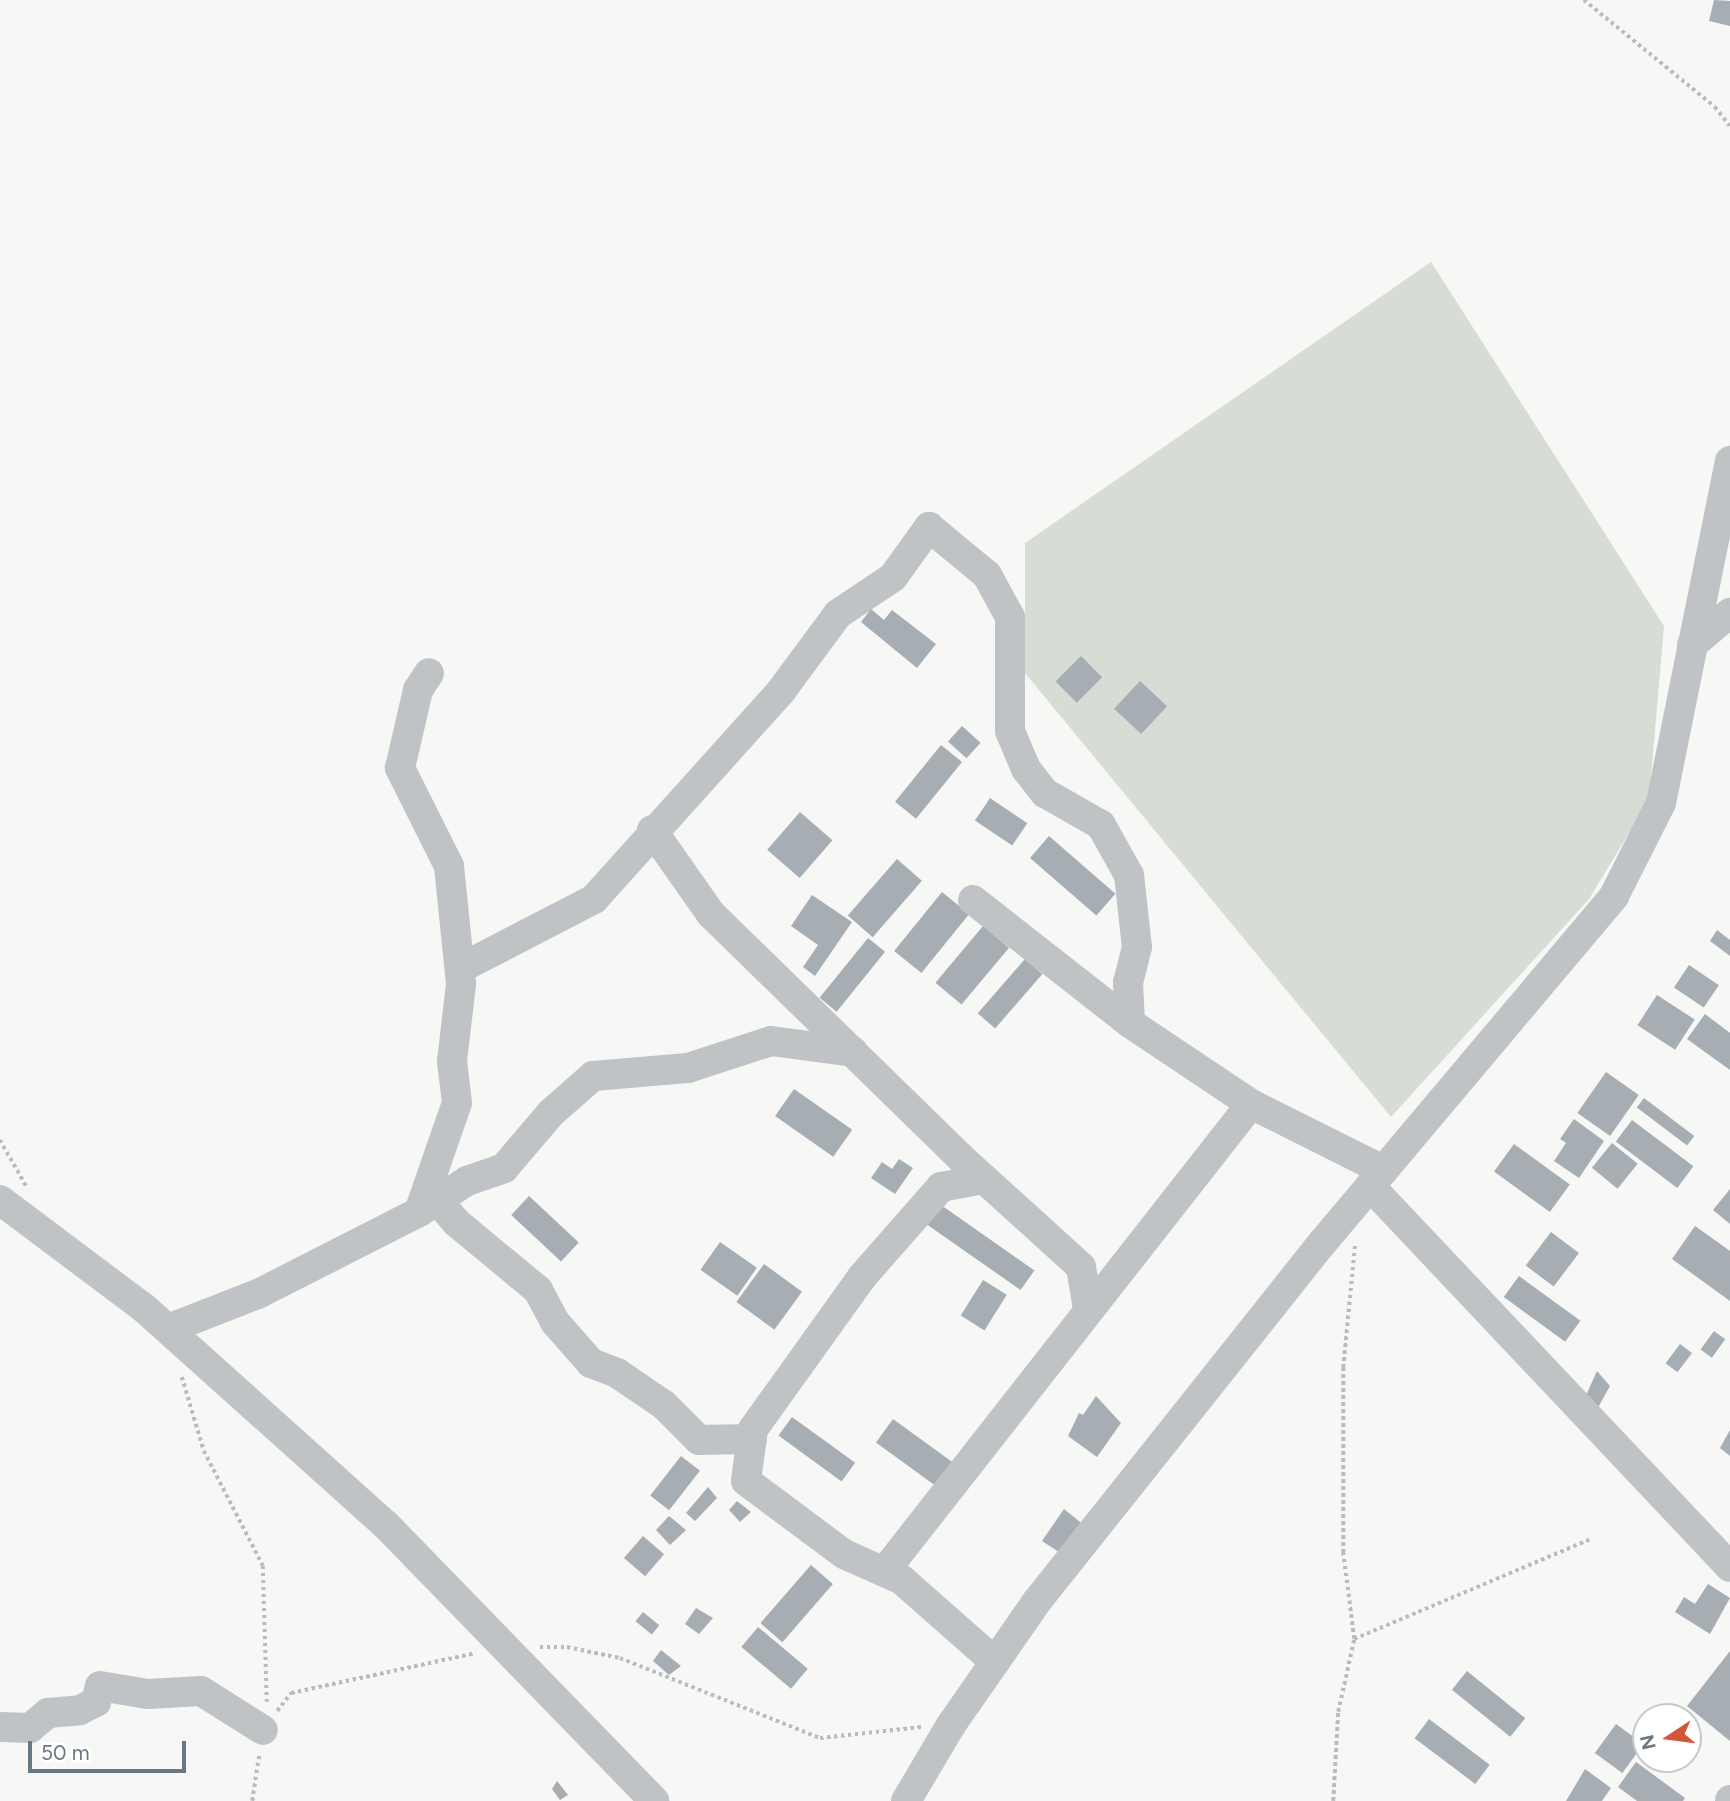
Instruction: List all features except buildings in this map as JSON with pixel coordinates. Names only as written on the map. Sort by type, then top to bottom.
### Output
[{"type":"street","points":[[906,1801],[951,1725],[1038,1600],[1377,1178],[1614,896],[1661,803],[1730,461]]},
{"type":"street","points":[[461,968],[594,899],[652,830],[781,691],[838,614],[893,577],[929,527],[987,575],[1010,617],[1010,731],[1026,769],[1045,793],[1101,825],[1129,875],[1137,947],[1128,982],[1130,1023]]},
{"type":"street","points":[[1692,645],[1730,613]]},
{"type":"street","points":[[428,1206],[457,1103],[452,1060],[461,968],[449,866],[400,768],[418,690],[429,673]]},
{"type":"street","points":[[652,830],[711,914],[984,1179],[1081,1267],[1088,1309]]},
{"type":"street","points":[[973,900],[1130,1023],[1251,1104],[1377,1178],[1730,1567]]},
{"type":"street","points":[[167,1329],[258,1294],[428,1206],[467,1181],[504,1168],[551,1113],[593,1076],[688,1068],[771,1041],[853,1052]]},
{"type":"street","points":[[884,1572],[1251,1104]]},
{"type":"street","points":[[984,1179],[941,1187],[862,1277],[753,1429],[746,1481],[844,1553],[902,1580],[995,1662]]},
{"type":"street","points":[[0,1200],[167,1329],[386,1525],[654,1801]]},
{"type":"street","points":[[428,1206],[457,1223],[538,1290],[555,1322],[591,1363],[617,1373],[664,1405],[699,1440],[751,1438]]},
{"type":"street","points":[[0,1727],[30,1728],[48,1713],[80,1710],[96,1702],[100,1686],[148,1694],[201,1691],[263,1730]]},
{"type":"path","points":[[1584,0],[1714,107],[1730,126]]},
{"type":"path","points":[[1333,1801],[1338,1712],[1353,1639],[1343,1553],[1343,1368],[1356,1235]]},
{"type":"path","points":[[178,1366],[204,1451],[263,1566],[267,1703],[252,1801]]},
{"type":"path","points":[[1353,1639],[1591,1539]]},
{"type":"path","points":[[263,1730],[291,1693],[505,1648],[567,1647],[620,1658],[820,1738],[951,1725]]},
{"type":"shaded area","points":[[1431,262],[1664,626],[1649,800],[1589,899],[1391,1117],[1025,673],[1025,543]]}]
